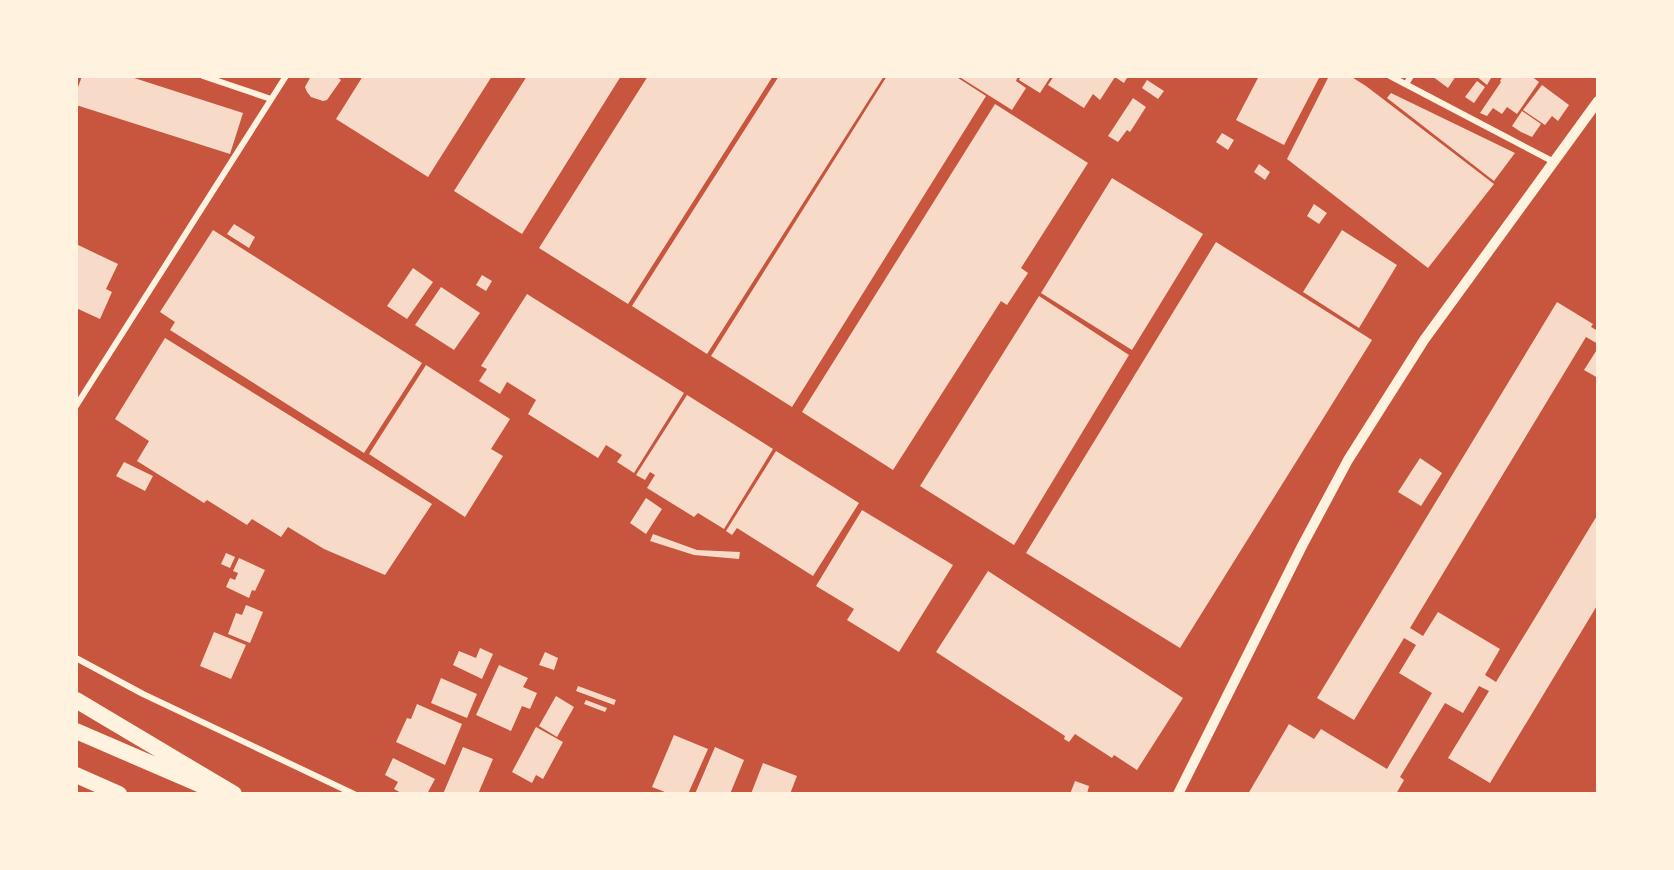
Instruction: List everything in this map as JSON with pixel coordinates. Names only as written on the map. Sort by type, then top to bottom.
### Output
[{"type":"highway","points":[[76,700],[234,794]]},
{"type":"highway","points":[[76,731],[220,794]]},
{"type":"highway","points":[[76,775],[119,794]]},
{"type":"street","points":[[203,76],[271,99]]},
{"type":"street","points":[[76,406],[286,76]]},
{"type":"street","points":[[1390,76],[1554,162]]},
{"type":"street","points":[[1406,84],[1411,76]]},
{"type":"street","points":[[1178,794],[1302,546],[1348,460],[1424,340],[1598,101]]},
{"type":"street","points":[[76,658],[143,694],[354,794]]},
{"type":"building","points":[[82,76],[128,76],[243,113],[230,154],[76,105],[76,93]]},
{"type":"building","points":[[311,76],[336,76],[341,80],[327,100],[323,101],[311,97],[307,92],[305,87]]},
{"type":"building","points":[[363,76],[492,76],[428,177],[336,119]]},
{"type":"building","points":[[527,76],[621,76],[522,234],[454,191]]},
{"type":"building","points":[[648,76],[773,76],[628,304],[539,248]]},
{"type":"building","points":[[779,76],[884,76],[707,354],[632,306]]},
{"type":"building","points":[[887,76],[955,76],[986,96],[792,407],[711,356]]},
{"type":"building","points":[[958,76],[1018,76],[1016,81],[1026,88],[1012,110]]},
{"type":"building","points":[[1021,76],[1051,76],[1040,93],[1019,80]]},
{"type":"building","points":[[1054,76],[1128,76],[1124,83],[1115,77],[1100,100],[1093,94],[1084,108],[1048,85]]},
{"type":"building","points":[[1259,76],[1320,76],[1284,145],[1236,120]]},
{"type":"building","points":[[1329,76],[1350,76],[1366,86],[1494,184],[1428,268],[1287,159]]},
{"type":"building","points":[[1432,76],[1456,76],[1448,88]]},
{"type":"building","points":[[1476,76],[1489,76],[1491,78],[1487,85]]},
{"type":"building","points":[[1503,76],[1531,76],[1539,82],[1517,114],[1507,107],[1502,114],[1493,108],[1487,116],[1480,113],[1501,82]]},
{"type":"building","points":[[1147,80],[1164,91],[1158,99],[1142,88]]},
{"type":"building","points":[[1477,81],[1485,87],[1474,103],[1465,97]]},
{"type":"building","points":[[1542,85],[1569,105],[1558,121],[1552,116],[1545,125],[1523,110]]},
{"type":"building","points":[[1391,93],[1515,153],[1494,181],[1387,98]]},
{"type":"building","points":[[1133,98],[1146,107],[1130,132],[1127,130],[1118,142],[1108,136]]},
{"type":"building","points":[[995,104],[1088,163],[1021,268],[1028,273],[1007,305],[1001,301],[893,470],[802,412]]},
{"type":"building","points":[[1522,111],[1541,124],[1532,137],[1512,126]]},
{"type":"building","points":[[1222,133],[1234,140],[1228,150],[1216,142]]},
{"type":"building","points":[[1259,164],[1270,172],[1265,180],[1254,172]]},
{"type":"building","points":[[1112,178],[1203,234],[1132,350],[1041,293]]},
{"type":"building","points":[[1314,204],[1327,213],[1319,224],[1307,216]]},
{"type":"building","points":[[234,224],[255,237],[249,248],[227,234]]},
{"type":"building","points":[[213,230],[422,363],[364,453],[170,330],[175,322],[160,312]]},
{"type":"building","points":[[1342,230],[1397,265],[1359,328],[1303,292]]},
{"type":"building","points":[[1216,242],[1372,340],[1180,648],[1026,553]]},
{"type":"building","points":[[76,244],[118,264],[106,289],[112,292],[100,319],[76,308]]},
{"type":"building","points":[[413,268],[433,282],[407,319],[387,306]]},
{"type":"building","points":[[482,275],[492,281],[486,291],[476,285]]},
{"type":"building","points":[[441,287],[480,313],[454,350],[415,325]]},
{"type":"building","points":[[527,294],[684,393],[634,473],[617,462],[622,455],[606,445],[598,458],[528,414],[536,400],[507,382],[500,394],[479,381],[487,369],[481,366]]},
{"type":"building","points":[[1039,296],[1129,355],[1014,545],[920,486]]},
{"type":"building","points":[[1557,302],[1593,324],[1591,327],[1598,331],[1598,344],[1586,337],[1410,628],[1423,636],[1438,612],[1500,649],[1485,675],[1496,682],[1598,514],[1598,604],[1490,783],[1448,758],[1489,691],[1479,686],[1463,713],[1445,703],[1400,777],[1404,780],[1396,794],[1248,794],[1289,724],[1314,739],[1321,729],[1387,769],[1432,693],[1399,673],[1416,645],[1404,638],[1354,720],[1317,698]]},
{"type":"building","points":[[165,338],[432,504],[385,575],[324,549],[288,527],[281,537],[252,519],[247,525],[207,500],[204,503],[137,461],[149,441],[115,419]]},
{"type":"building","points":[[1598,348],[1598,378],[1584,370]]},
{"type":"building","points":[[426,365],[510,419],[491,449],[503,456],[465,517],[369,454]]},
{"type":"building","points":[[687,395],[773,449],[724,529],[698,513],[694,517],[647,488],[655,475],[650,472],[645,480],[636,475]]},
{"type":"building","points":[[776,451],[859,503],[813,576],[737,528],[732,535],[726,531]]},
{"type":"building","points":[[1420,458],[1442,473],[1421,506],[1398,492]]},
{"type":"building","points":[[124,462],[153,476],[145,491],[116,476]]},
{"type":"building","points":[[646,498],[662,509],[646,534],[630,523]]},
{"type":"building","points":[[862,510],[953,565],[899,652],[847,620],[854,609],[816,586]]},
{"type":"building","points":[[653,534],[697,550],[740,552],[739,559],[694,555],[650,541]]},
{"type":"building","points":[[226,553],[235,557],[230,568],[221,564]]},
{"type":"building","points":[[239,558],[265,570],[249,598],[226,587],[230,578],[235,580],[238,573],[233,571]]},
{"type":"building","points":[[988,571],[1183,698],[1137,770],[1114,755],[1112,758],[1075,734],[1069,742],[1064,739],[1065,736],[936,652]]},
{"type":"building","points":[[246,605],[263,612],[250,643],[228,634],[236,613],[242,615]]},
{"type":"building","points":[[214,632],[246,645],[231,679],[200,666]]},
{"type":"building","points":[[480,648],[493,654],[482,679],[453,665],[459,651],[476,658]]},
{"type":"building","points":[[545,652],[558,658],[554,670],[539,665]]},
{"type":"building","points":[[499,665],[528,678],[523,687],[537,693],[530,709],[522,706],[511,731],[476,715]]},
{"type":"building","points":[[441,678],[477,694],[467,718],[431,703]]},
{"type":"building","points":[[578,686],[616,700],[614,705],[576,691]]},
{"type":"building","points":[[556,696],[574,707],[557,737],[539,726]]},
{"type":"building","points":[[586,700],[607,708],[605,712],[584,704]]},
{"type":"building","points":[[417,704],[462,724],[445,765],[396,742],[407,718],[411,719]]},
{"type":"building","points":[[536,727],[563,742],[543,779],[536,775],[532,783],[512,772]]},
{"type":"building","points":[[674,735],[708,749],[688,794],[670,794],[652,787]]},
{"type":"building","points":[[463,747],[493,759],[478,794],[443,794]]},
{"type":"building","points":[[715,747],[744,760],[730,794],[695,794]]},
{"type":"building","points":[[393,758],[435,779],[427,794],[403,794],[394,789],[398,782],[385,775]]},
{"type":"building","points":[[763,763],[797,776],[790,794],[751,794]]},
{"type":"building","points":[[1075,781],[1089,786],[1087,794],[1070,794]]}]
